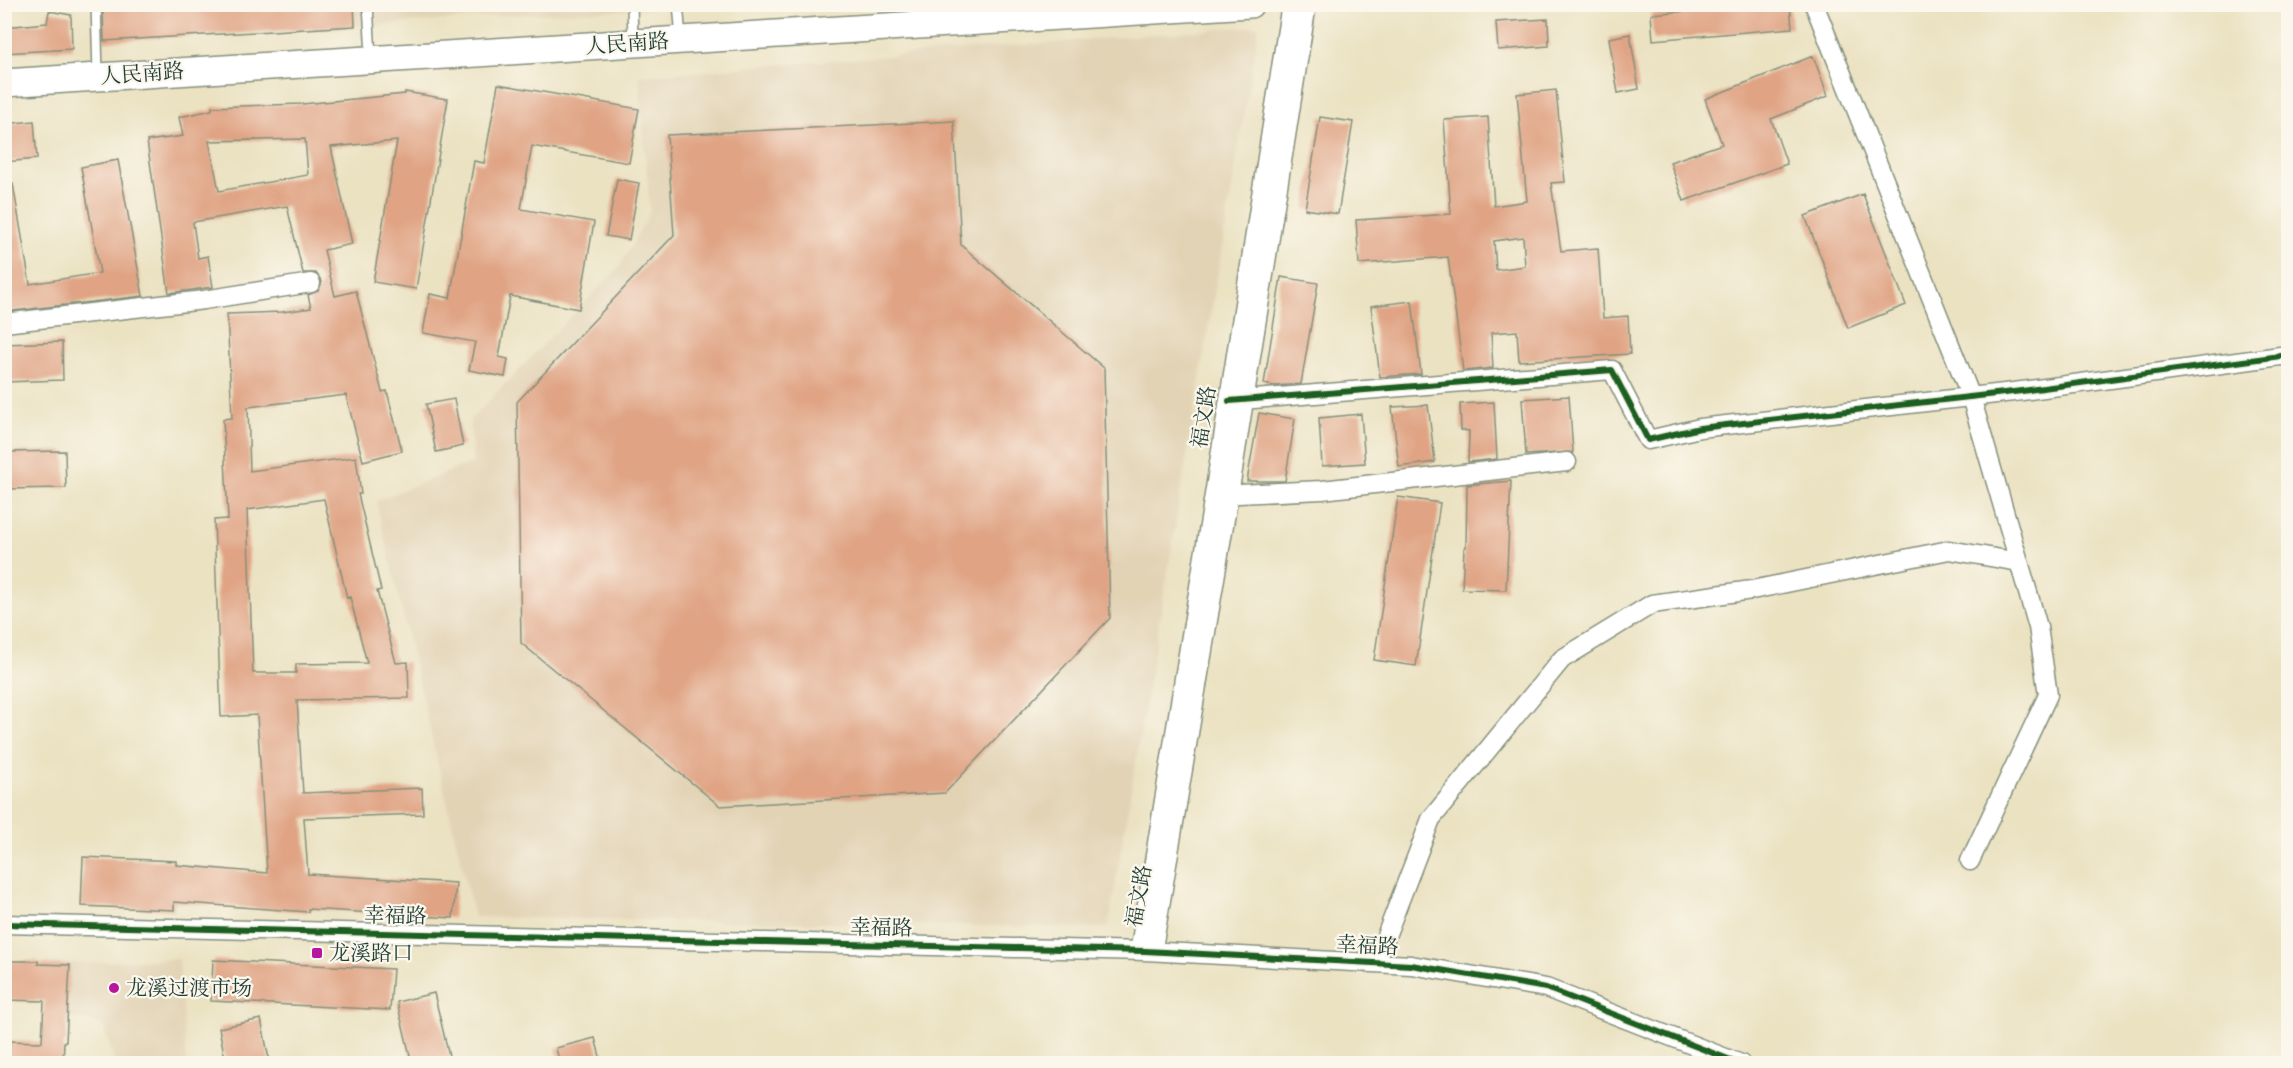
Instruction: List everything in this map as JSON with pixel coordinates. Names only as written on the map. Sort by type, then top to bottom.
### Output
[{"type":"main road","name":"人民南路","points":[[4,83],[633,44],[1004,16],[1250,4]]},
{"type":"street","name":"福文路","points":[[1145,951],[1141,941],[1222,495],[1291,4]]},
{"type":"street","name":"福文路","points":[[1236,400],[1307,4]]},
{"type":"street","points":[[1814,4],[1971,397],[2038,627],[2048,695],[1970,861]]},
{"type":"street","points":[[4,323],[204,300],[311,283]]},
{"type":"street","points":[[1236,400],[1612,370],[1648,440],[1700,428],[1971,397],[2289,355]]},
{"type":"street","points":[[1222,495],[1322,490],[1567,462]]},
{"type":"street","points":[[1376,962],[1431,819],[1562,659],[1652,604],[1752,590],[1949,550],[2019,562]]},
{"type":"street","name":"幸福路","points":[[4,924],[1145,951],[1376,962],[1412,965],[1546,988],[1741,1064]]},
{"type":"lane","points":[[96,4],[98,77]]},
{"type":"lane","points":[[368,4],[371,60]]},
{"type":"lane","points":[[409,4],[415,4]]},
{"type":"lane","points":[[632,4],[633,44]]},
{"type":"lane","points":[[678,4],[681,40]]},
{"type":"shaded area","points":[[673,4],[673,8],[514,15],[94,42],[92,5]]},
{"type":"shaded area","points":[[1259,26],[1108,928],[474,917],[376,501],[473,462],[470,420],[620,266],[650,212],[639,76]]},
{"type":"shaded area","name":"龙溪过渡市场","points":[[179,959],[186,1063],[115,1063],[103,1025],[47,1012],[45,964]]},
{"type":"building","points":[[178,4],[354,4],[355,26],[104,41],[103,9]]},
{"type":"building","points":[[1790,4],[1792,28],[1653,40],[1651,14]]},
{"type":"building","points":[[49,11],[71,15],[72,49],[4,53],[4,27],[47,23]]},
{"type":"building","points":[[1548,19],[1549,46],[1498,50],[1496,22]]},
{"type":"building","points":[[1630,34],[1639,89],[1618,93],[1609,38]]},
{"type":"building","points":[[1813,56],[1828,96],[1771,119],[1787,164],[1684,201],[1670,162],[1722,144],[1705,99]]},
{"type":"building","points":[[498,84],[639,109],[629,163],[532,146],[521,209],[594,222],[579,309],[510,296],[499,357],[508,359],[505,377],[469,370],[475,342],[423,333],[430,294],[450,298],[474,161],[484,163]]},
{"type":"building","points":[[1556,90],[1565,182],[1551,183],[1561,251],[1598,248],[1603,318],[1628,316],[1630,354],[1519,361],[1517,331],[1491,333],[1493,368],[1463,371],[1448,257],[1359,264],[1356,220],[1451,214],[1444,120],[1488,117],[1494,206],[1527,201],[1517,94]],"holes":[[[1523,237],[1525,266],[1496,270],[1494,241]]]},
{"type":"building","points":[[405,92],[448,99],[416,289],[373,282],[397,141],[331,147],[352,244],[324,250],[335,296],[356,291],[382,392],[387,391],[402,451],[363,461],[346,395],[248,407],[250,471],[356,457],[361,494],[358,494],[381,590],[377,591],[396,663],[408,662],[409,698],[297,700],[303,793],[422,788],[423,814],[304,818],[308,874],[456,883],[453,918],[308,909],[308,912],[174,902],[174,910],[81,906],[83,857],[176,861],[176,865],[267,873],[257,715],[221,717],[214,520],[228,519],[223,419],[232,418],[227,314],[282,312],[311,308],[308,295],[318,291],[322,282],[316,273],[303,273],[287,206],[193,222],[198,258],[208,256],[213,287],[169,293],[147,141],[183,136],[179,117],[212,110],[212,107],[302,104],[405,94]],"holes":[[[305,139],[308,175],[219,191],[209,141]],[[324,499],[347,598],[350,597],[367,663],[296,664],[296,673],[253,673],[247,510]]]},
{"type":"building","points":[[1320,117],[1353,122],[1338,214],[1305,209]]},
{"type":"building","points":[[34,121],[37,159],[4,162],[4,124]]},
{"type":"building","points":[[954,121],[961,245],[1104,368],[1110,618],[945,793],[720,806],[521,643],[517,402],[674,235],[667,135]]},
{"type":"building","points":[[118,160],[143,296],[4,312],[4,185],[13,184],[30,284],[100,273],[81,167]]},
{"type":"building","points":[[617,179],[639,183],[629,240],[606,236]]},
{"type":"building","points":[[1863,194],[1906,305],[1848,328],[1805,216]]},
{"type":"building","points":[[1281,277],[1318,283],[1301,384],[1274,386],[1264,384]]},
{"type":"building","points":[[1412,301],[1421,374],[1380,377],[1371,306]]},
{"type":"building","points":[[62,342],[63,380],[4,382],[4,344]]},
{"type":"building","points":[[1569,396],[1573,452],[1526,455],[1522,399]]},
{"type":"building","points":[[454,399],[463,446],[436,452],[426,404]]},
{"type":"building","points":[[1494,402],[1497,459],[1468,462],[1469,431],[1461,430],[1460,404]]},
{"type":"building","points":[[1428,405],[1435,462],[1399,467],[1392,407]]},
{"type":"building","points":[[1259,413],[1295,419],[1285,481],[1247,481]]},
{"type":"building","points":[[1361,414],[1365,463],[1322,466],[1319,418]]},
{"type":"building","points":[[65,451],[66,488],[4,489],[4,452]]},
{"type":"building","points":[[1511,481],[1506,590],[1462,589],[1464,548],[1466,547],[1467,485]]},
{"type":"building","points":[[1398,497],[1440,503],[1416,666],[1374,660]]},
{"type":"building","points":[[213,960],[393,969],[390,1010],[211,1001]]},
{"type":"building","points":[[4,961],[38,961],[38,964],[70,965],[63,1064],[7,1064],[7,1041],[42,1042],[44,1001],[4,1000]]},
{"type":"building","points":[[434,993],[451,1064],[412,1064],[397,1002]]},
{"type":"building","points":[[261,1019],[270,1064],[226,1064],[219,1028]]},
{"type":"building","points":[[595,1038],[602,1064],[560,1064],[556,1048]]},
{"type":"cycle path","points":[[1229,401],[1612,370],[1648,440],[1700,428],[2022,391],[2288,355]]},
{"type":"cycle path","points":[[4,924],[1145,951],[1411,965],[1546,988],[1741,1064]]},
{"type":"place","name":"龙溪路口","points":[[317,953]]},
{"type":"place","name":"龙溪过渡市场","points":[[114,988]]}]
